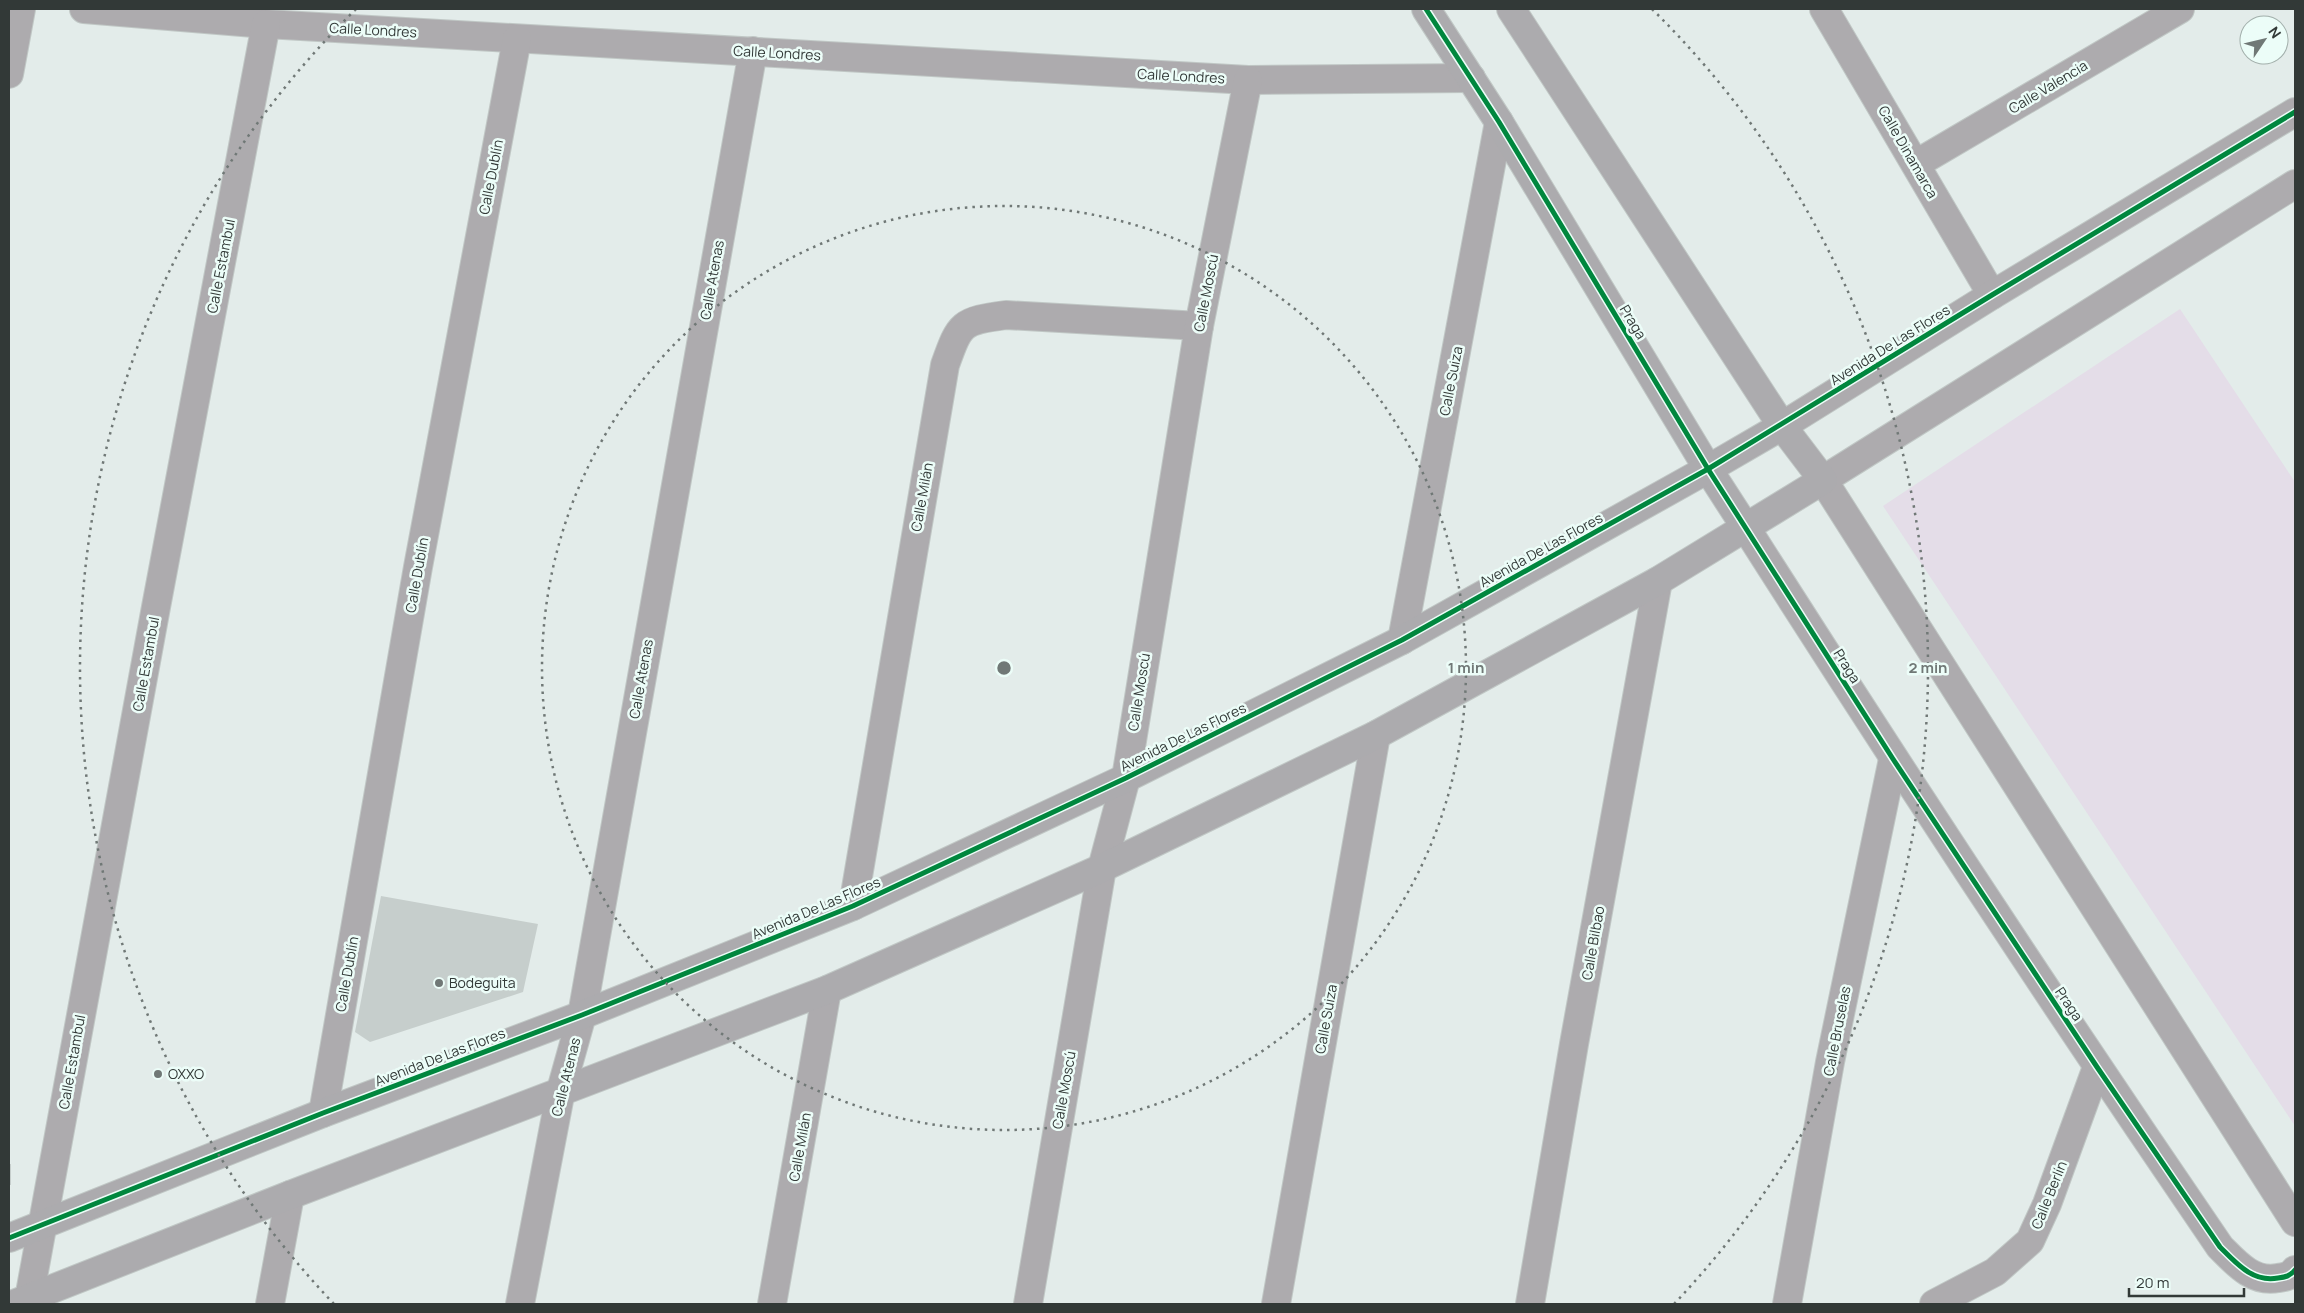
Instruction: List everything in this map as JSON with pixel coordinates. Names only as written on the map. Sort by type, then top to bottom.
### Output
[{"type":"street","points":[[9,74],[21,9]]},
{"type":"street","name":"Calle Londres","points":[[84,9],[266,24],[1248,80],[1470,78]]},
{"type":"street","name":"Praga","points":[[1426,9],[1499,122],[1708,469],[1893,759],[2096,1067],[2220,1247],[2246,1272],[2268,1280],[2290,1276],[2295,1270]]},
{"type":"street","points":[[1511,9],[1782,426],[1823,480],[2295,1222]]},
{"type":"street","name":"Calle Dinamarca","points":[[1824,9],[1992,295]]},
{"type":"street","name":"Calle Valencia","points":[[1916,164],[2180,9]]},
{"type":"street","name":"Calle Estambul","points":[[24,1302],[42,1225],[266,24]]},
{"type":"street","name":"Calle Dublín","points":[[323,1113],[418,567],[517,39]]},
{"type":"street","name":"Calle Atenas","points":[[520,1304],[561,1090],[582,1015],[753,51]]},
{"type":"street","name":"Calle Moscú","points":[[1028,1304],[1102,868],[1126,778],[1199,326],[1248,80]]},
{"type":"street","name":"Avenida De Las Flores","points":[[9,1238],[323,1113],[582,1015],[853,906],[1126,778],[1402,640],[1708,469],[1782,426],[1992,295],[2295,112]]},
{"type":"street","name":"Calle Suiza","points":[[1402,640],[1499,122]]},
{"type":"street","points":[[24,1302],[290,1195],[561,1090],[828,990],[1102,868],[1376,735],[1658,582],[2295,184]]},
{"type":"street","name":"Calle Milán","points":[[853,906],[945,365],[956,334],[974,319],[1006,314],[1199,326]]},
{"type":"street","name":"Calle Bilbao","points":[[1530,1304],[1574,1044],[1658,582]]},
{"type":"street","name":"Calle Suiza","points":[[1276,1304],[1376,735]]},
{"type":"street","name":"Calle Bruselas","points":[[1787,1304],[1830,1062],[1893,759]]},
{"type":"street","name":"Calle Milán","points":[[772,1304],[828,990]]},
{"type":"street","name":"Calle Berlín","points":[[1934,1304],[1995,1272],[2030,1241],[2047,1204],[2096,1067]]},
{"type":"street","points":[[270,1304],[290,1195]]},
{"type":"shaded area","points":[[2180,309],[2295,482],[2295,1126],[1883,506]]},
{"type":"building","points":[[381,896],[538,924],[523,992],[370,1042],[355,1032]]},
{"type":"building","points":[[9,1164],[11,1164],[11,1185],[9,1185]]},
{"type":"cycle path","points":[[1426,9],[1499,122],[1708,469],[1893,759],[2097,1067],[2220,1247],[2246,1270],[2261,1278],[2283,1277],[2290,1275],[2295,1270]]},
{"type":"cycle path","points":[[9,1238],[323,1113],[582,1015],[853,906],[1126,778],[1402,640],[1708,469],[2295,112]]},
{"type":"place","name":"Bodeguita","points":[[439,983]]},
{"type":"place","name":"OXXO","points":[[158,1074]]}]
